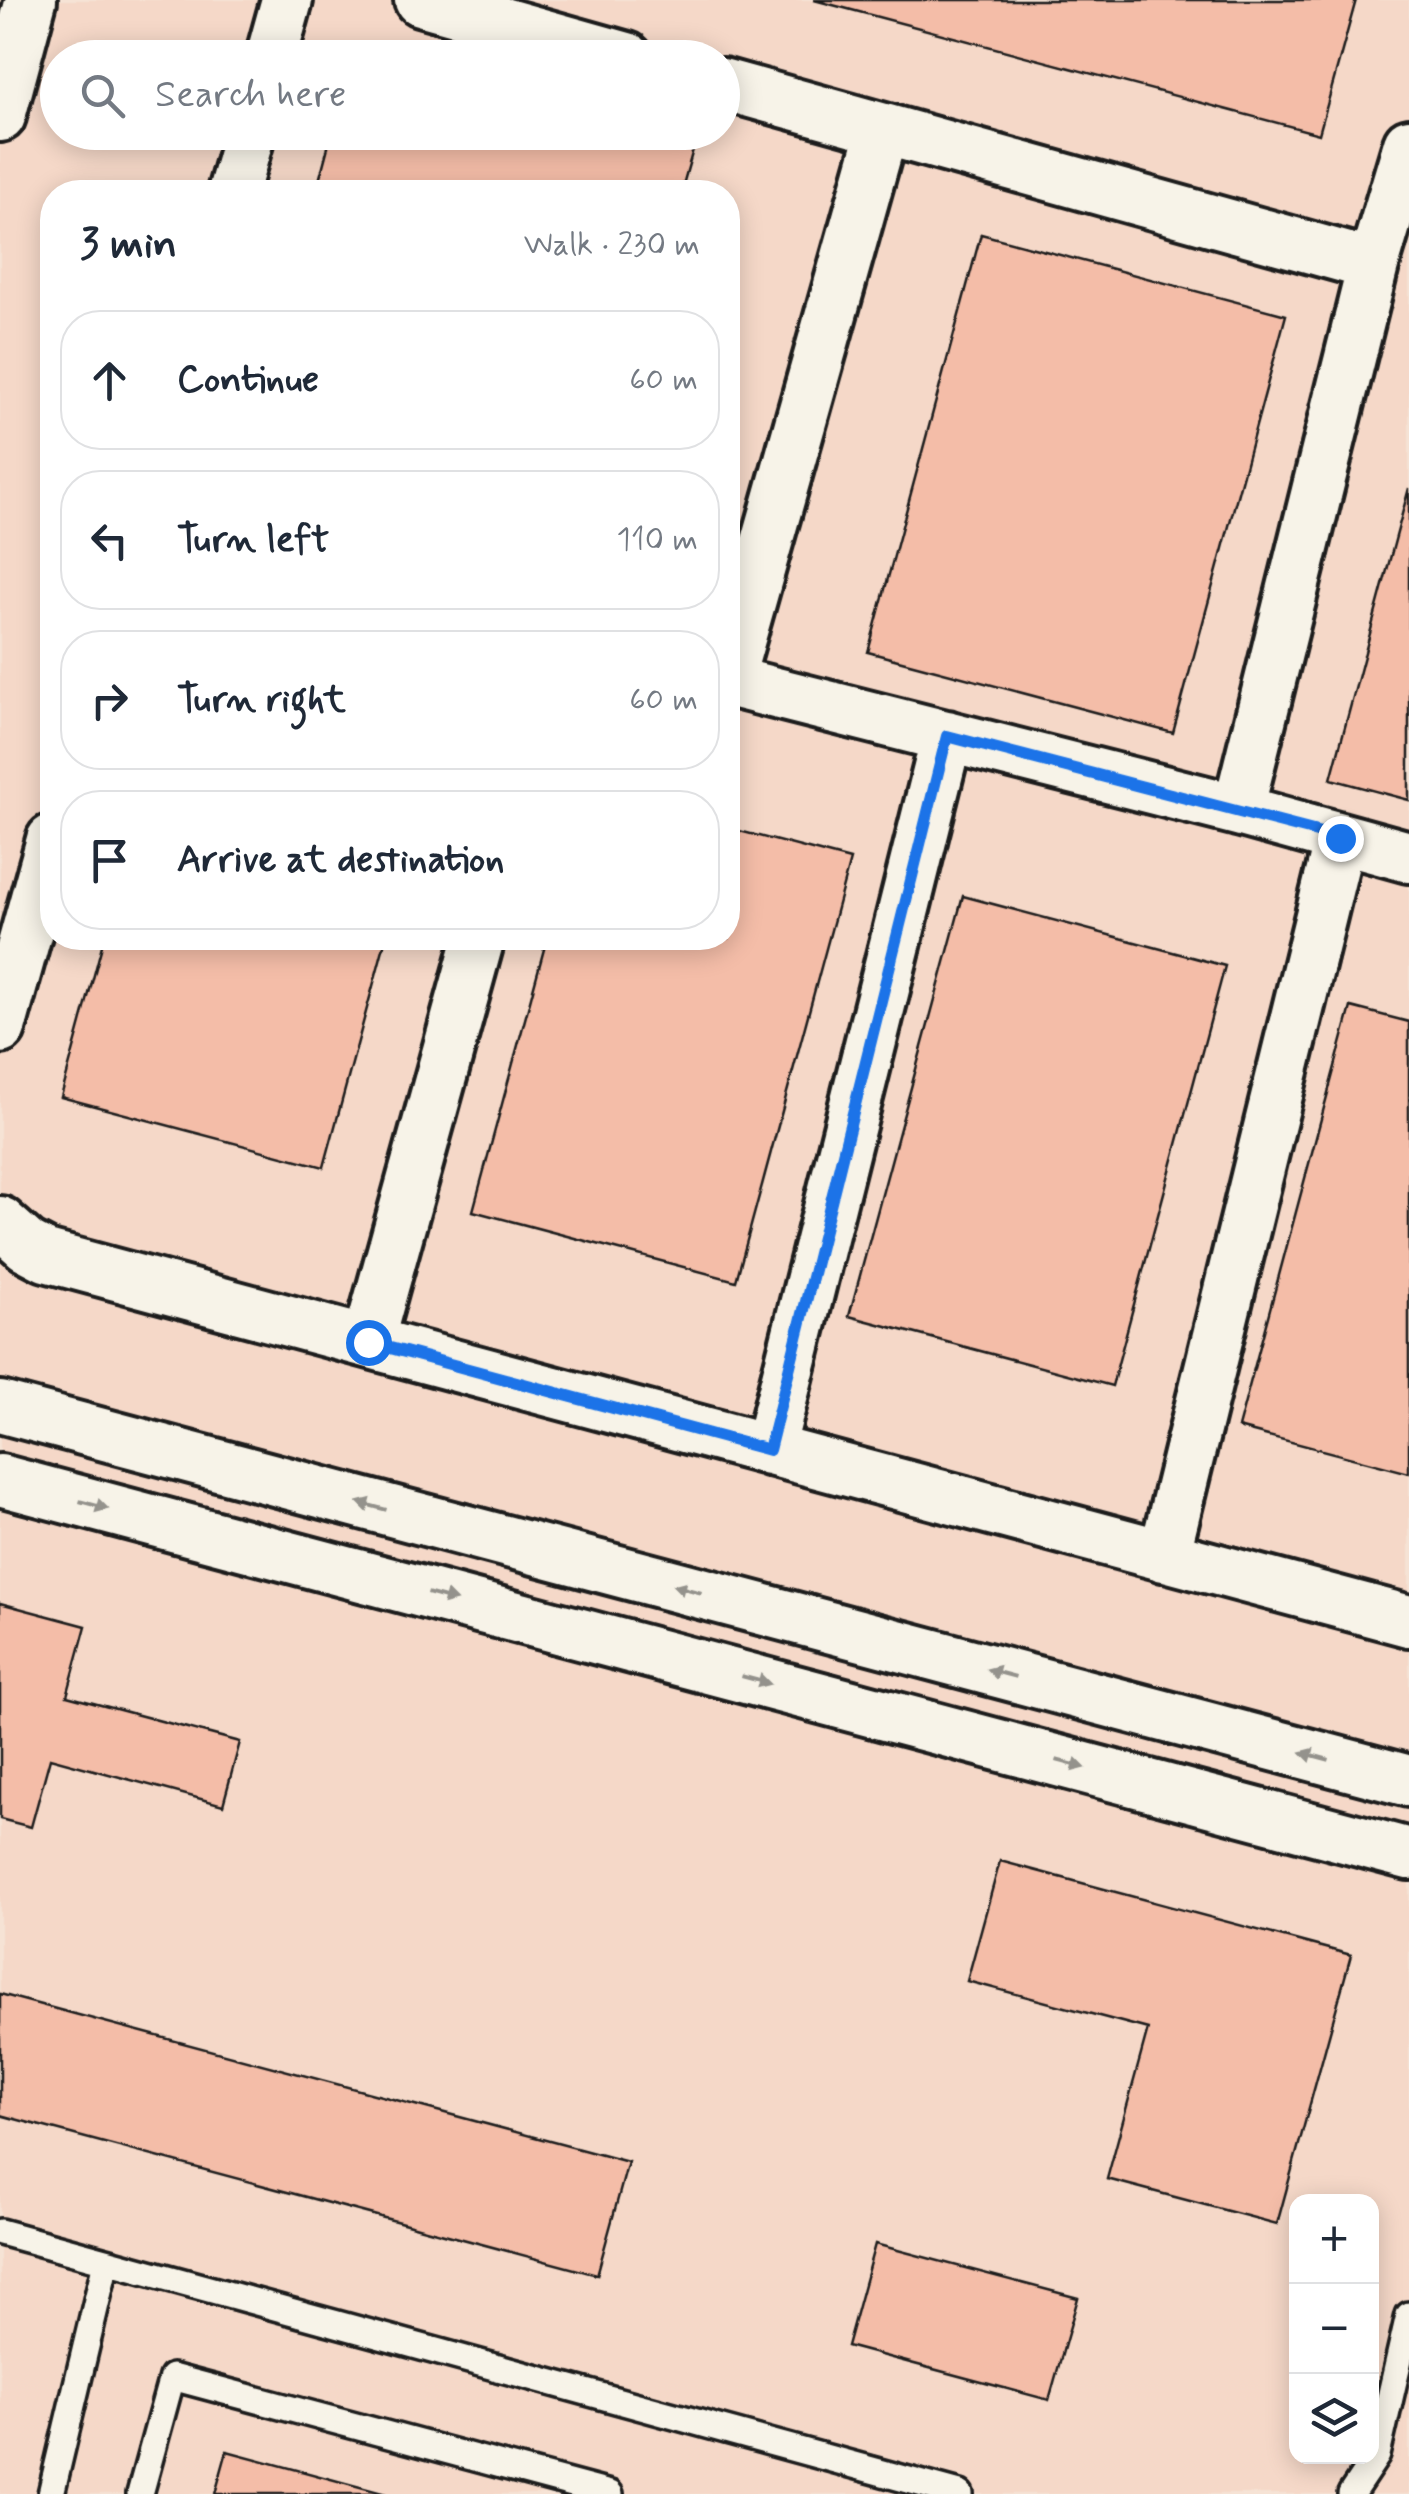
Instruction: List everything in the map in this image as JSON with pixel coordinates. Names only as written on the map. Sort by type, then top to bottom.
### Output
[{"type":"street","points":[[0,116],[31,0]]},
{"type":"street","points":[[276,40],[287,0]]},
{"type":"street","points":[[420,0],[563,40]]},
{"type":"street","points":[[740,89],[1374,265]]},
{"type":"street","points":[[740,638],[883,129]]},
{"type":"street","points":[[1238,810],[1374,265],[1409,144]]},
{"type":"street","points":[[237,180],[245,150]]},
{"type":"street","points":[[740,684],[1238,810],[1409,858]]},
{"type":"street","points":[[769,1450],[947,736]]},
{"type":"street","points":[[1164,1556],[1340,838]]},
{"type":"street","points":[[0,1028],[40,883]]},
{"type":"street","points":[[368,1342],[476,950]]},
{"type":"street","points":[[0,1222],[27,1246],[46,1256],[1409,1621]]},
{"type":"street","points":[[0,1407],[1409,1781]]},
{"type":"street","points":[[0,1480],[1409,1854]]},
{"type":"lane","points":[[0,2232],[960,2494]]},
{"type":"lane","points":[[51,2494],[106,2262]]},
{"type":"lane","points":[[1351,2494],[1376,2456],[1409,2315]]},
{"type":"lane","points":[[140,2494],[172,2377],[610,2494]]},
{"type":"shaded area","points":[[0,0],[1409,0],[1409,2494],[0,2494]]},
{"type":"building","points":[[814,0],[1356,0],[1319,134]]},
{"type":"building","points":[[327,150],[693,150],[684,180],[319,180]]},
{"type":"building","points":[[981,234],[1286,315],[1173,733],[868,652]]},
{"type":"building","points":[[1409,488],[1409,800],[1331,779]]},
{"type":"building","points":[[740,831],[850,860],[736,1281],[473,1211],[544,950],[740,950]]},
{"type":"building","points":[[963,896],[1225,966],[1112,1386],[849,1316]]},
{"type":"building","points":[[101,950],[383,950],[324,1167],[61,1097]]},
{"type":"building","points":[[1351,1007],[1409,1022],[1409,1473],[1238,1428]]},
{"type":"building","points":[[0,1603],[86,1626],[67,1696],[240,1742],[223,1805],[50,1758],[31,1827],[0,1819]]},
{"type":"building","points":[[1000,1861],[1351,1955],[1277,2224],[1107,2179],[1148,2029],[967,1981]]},
{"type":"building","points":[[0,1994],[628,2162],[597,2275],[0,2115]]},
{"type":"building","points":[[875,2244],[1078,2298],[1049,2400],[847,2346]]},
{"type":"building","points":[[227,2451],[386,2494],[215,2494]]},
{"type":"route","points":[[368,1342],[769,1450],[947,736],[1340,838]]}]
